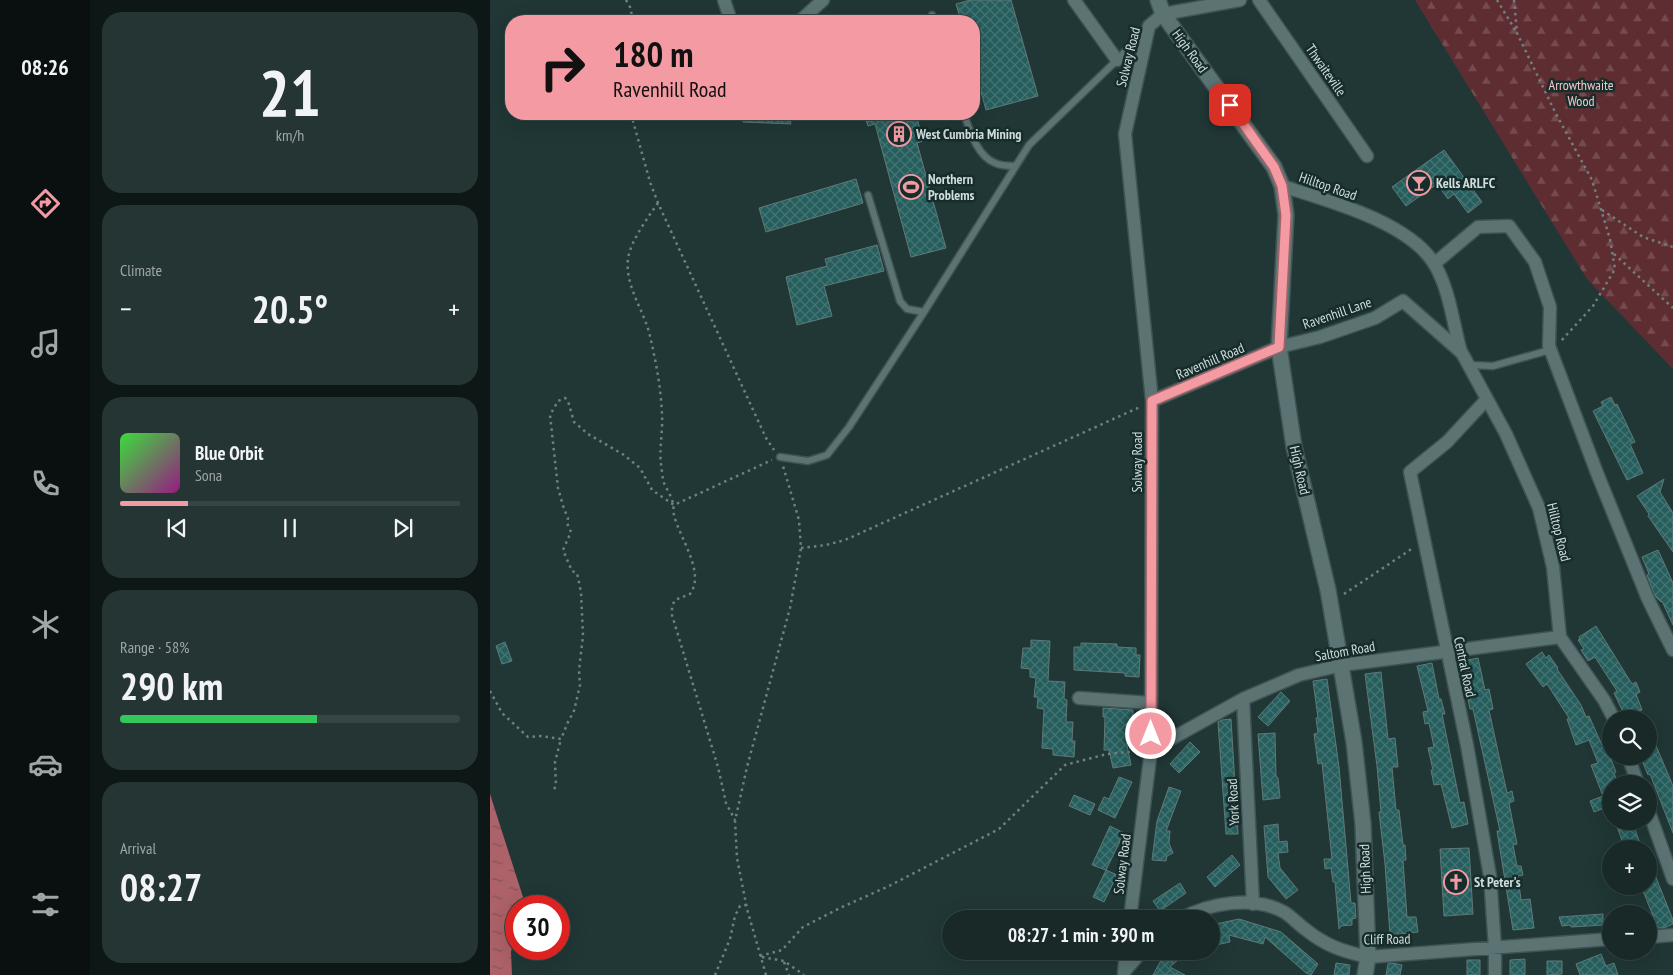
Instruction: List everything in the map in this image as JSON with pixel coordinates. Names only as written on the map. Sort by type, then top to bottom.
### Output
[{"type":"street","points":[[724,0],[729,15]]},
{"type":"street","points":[[807,15],[823,0]]},
{"type":"street","points":[[1074,0],[1117,60]]},
{"type":"street","points":[[1160,7],[1240,0]]},
{"type":"street","name":"Thwaiteville","points":[[1259,0],[1367,156]]},
{"type":"street","name":"Solway Road","points":[[1131,910],[1151,750],[1152,401],[1125,134],[1149,26],[1160,7]]},
{"type":"street","name":"High Road","points":[[1160,7],[1263,150],[1274,167],[1282,186],[1286,215],[1279,347],[1294,447],[1328,590],[1354,742],[1363,824],[1368,957],[1365,975]]},
{"type":"street","name":"Hilltop Road","points":[[1282,186],[1323,199],[1380,221],[1426,252],[1434,264],[1444,283],[1462,353],[1506,434],[1539,508],[1553,567],[1560,637],[1609,710]]},
{"type":"street","points":[[1434,264],[1478,227],[1509,226],[1535,262],[1550,307],[1549,346],[1648,599],[1673,650]]},
{"type":"street","name":"Hilltop Road","points":[[1403,301],[1462,353]]},
{"type":"street","name":"Ravenhill Lane","points":[[1279,347],[1320,337],[1375,318],[1403,301]]},
{"type":"street","name":"Ravenhill Road","points":[[1152,401],[1279,347]]},
{"type":"street","name":"Central Road","points":[[1488,399],[1447,442],[1410,472],[1466,746],[1490,876],[1495,975]]},
{"type":"street","name":"Saltom Road","points":[[1151,750],[1243,699],[1299,675],[1342,665],[1560,637]]},
{"type":"street","points":[[1079,698],[1151,702]]},
{"type":"street","name":"York Road","points":[[1243,699],[1253,904]]},
{"type":"street","points":[[1655,830],[1673,879]]},
{"type":"street","name":"Cliff Road","points":[[1201,910],[1210,906],[1239,903],[1253,904],[1282,911],[1328,946],[1368,957],[1602,940]]},
{"type":"street","points":[[1657,936],[1673,935]]},
{"type":"street","points":[[1124,974],[1125,960]]},
{"type":"street","points":[[1124,974],[1135,960]]},
{"type":"lane","points":[[780,456],[808,461],[827,455],[849,427],[1030,145],[1149,26]]},
{"type":"lane","points":[[966,120],[982,154],[995,163],[1015,166]]},
{"type":"lane","points":[[868,195],[900,300],[907,309],[924,312]]},
{"type":"lane","points":[[1468,365],[1493,366],[1551,351]]},
{"type":"path","points":[[626,0],[632,15]]},
{"type":"path","points":[[1497,0],[1519,38],[1555,112],[1592,180],[1613,253],[1615,269],[1593,306],[1551,351]]},
{"type":"path","points":[[1514,0],[1519,38]]},
{"type":"path","points":[[633,120],[650,182],[658,203],[766,438],[780,456],[799,520],[801,548],[790,608],[747,767],[735,821],[737,858],[746,905],[766,975]]},
{"type":"path","points":[[658,203],[647,218],[634,242],[628,258],[628,271],[630,282],[648,330],[661,395],[663,435],[661,462],[664,482],[674,505],[674,514],[678,527],[689,552],[695,584],[690,594],[675,600],[672,606],[672,616],[718,767],[726,803],[735,821]]},
{"type":"path","points":[[1601,209],[1643,237],[1673,247]]},
{"type":"path","points":[[1613,253],[1673,308]]},
{"type":"path","points":[[554,789],[556,786],[555,762],[561,739],[576,705],[580,685],[578,670],[582,636],[581,592],[577,573],[572,571],[563,550],[571,532],[558,488],[550,415],[558,401],[565,398],[568,401],[574,422],[588,434],[624,455],[640,468],[652,490],[674,505]]},
{"type":"path","points":[[801,548],[826,545],[845,540],[1152,401]]},
{"type":"path","points":[[674,505],[780,456]]},
{"type":"path","points":[[1344,594],[1414,547]]},
{"type":"path","points":[[490,691],[502,713],[528,737],[541,736],[561,739]]},
{"type":"path","points":[[760,956],[782,950],[803,927],[999,830],[1065,765],[1107,754],[1151,750]]},
{"type":"path","points":[[715,975],[730,939],[735,916],[740,906],[746,905]]},
{"type":"path","points":[[760,956],[784,961],[804,975]]},
{"type":"path","points":[[784,961],[789,975]]},
{"type":"green space","name":"Arrowthwaite Wood","points":[[1415,0],[1673,0],[1673,369],[1587,279]]},
{"type":"water","points":[[490,794],[522,895],[505,895],[505,960],[511,960],[512,975],[490,975]]},
{"type":"building","points":[[970,0],[1011,0],[1038,96],[986,110],[980,88],[980,15],[959,15],[956,4]]},
{"type":"building","points":[[743,120],[790,120],[791,124],[743,122]]},
{"type":"building","points":[[866,120],[918,120],[923,141],[917,143],[946,248],[911,257],[875,124],[868,126]]},
{"type":"building","name":"Kells ARLFC","points":[[1444,150],[1482,202],[1468,213],[1454,194],[1448,199],[1437,184],[1406,206],[1392,187]]},
{"type":"building","points":[[856,179],[863,203],[766,232],[759,208]]},
{"type":"building","points":[[877,245],[884,271],[824,286],[832,316],[797,325],[786,277],[827,266],[825,259]]},
{"type":"building","points":[[1611,397],[1615,405],[1617,404],[1635,442],[1630,444],[1643,473],[1627,480],[1593,411],[1603,406],[1601,402]]},
{"type":"building","points":[[1664,479],[1660,492],[1673,513],[1673,552],[1648,516],[1649,514],[1637,496]]},
{"type":"building","points":[[1658,550],[1673,583],[1673,625],[1662,601],[1655,596],[1642,557]]},
{"type":"building","points":[[1596,626],[1632,684],[1636,682],[1640,692],[1636,694],[1642,710],[1622,710],[1614,693],[1617,691],[1595,657],[1588,661],[1581,650],[1584,649],[1578,640],[1580,639],[1579,637]]},
{"type":"building","points":[[1031,640],[1050,641],[1048,681],[1065,682],[1064,699],[1067,700],[1066,722],[1073,722],[1072,741],[1075,741],[1074,757],[1053,755],[1053,749],[1042,748],[1044,709],[1037,708],[1038,697],[1034,697],[1036,678],[1030,677],[1030,669],[1021,668],[1023,648],[1031,648]]},
{"type":"building","points":[[505,642],[512,661],[502,664],[496,646]]},
{"type":"building","points":[[1081,643],[1117,644],[1117,647],[1136,648],[1136,655],[1140,655],[1139,677],[1125,676],[1125,673],[1074,670],[1074,647],[1081,647]]},
{"type":"building","points":[[1542,652],[1546,658],[1549,655],[1581,705],[1586,717],[1589,716],[1602,745],[1602,765],[1613,765],[1616,772],[1615,775],[1602,775],[1602,793],[1591,765],[1598,763],[1589,740],[1576,745],[1567,719],[1569,718],[1547,684],[1543,687],[1526,664]]},
{"type":"building","points":[[1478,658],[1485,690],[1489,689],[1493,709],[1489,710],[1507,793],[1512,791],[1514,801],[1509,803],[1517,844],[1513,845],[1517,866],[1521,866],[1523,875],[1518,876],[1521,900],[1530,899],[1534,928],[1513,930],[1497,831],[1500,831],[1473,709],[1470,709],[1467,694],[1470,693],[1463,661]]},
{"type":"building","points":[[1432,663],[1439,699],[1441,699],[1445,714],[1442,714],[1460,803],[1464,802],[1468,824],[1452,828],[1441,784],[1434,785],[1428,748],[1434,747],[1429,723],[1425,724],[1423,712],[1428,711],[1417,666]]},
{"type":"building","points":[[1381,672],[1388,739],[1395,738],[1398,767],[1392,767],[1396,810],[1399,810],[1403,845],[1405,845],[1406,860],[1403,860],[1407,917],[1416,917],[1418,932],[1390,935],[1379,812],[1381,812],[1377,766],[1365,674]]},
{"type":"building","points":[[1327,679],[1339,767],[1351,903],[1355,903],[1356,918],[1352,919],[1352,925],[1341,926],[1339,929],[1335,882],[1333,882],[1331,868],[1325,869],[1324,859],[1332,859],[1322,763],[1318,764],[1314,734],[1318,733],[1316,718],[1318,718],[1313,681]]},
{"type":"building","points":[[1281,692],[1290,701],[1268,726],[1258,717]]},
{"type":"building","points":[[1103,708],[1133,710],[1133,745],[1127,745],[1131,765],[1113,768],[1109,750],[1104,750],[1105,717],[1103,717]]},
{"type":"building","points":[[1231,719],[1238,834],[1226,834],[1218,722]]},
{"type":"building","points":[[1275,733],[1276,776],[1278,778],[1280,798],[1263,800],[1258,734]]},
{"type":"building","points":[[1190,742],[1200,752],[1179,773],[1170,764]]},
{"type":"building","points":[[1657,748],[1673,786],[1673,833],[1657,792],[1657,775],[1648,775],[1644,765],[1657,765]]},
{"type":"building","points":[[1119,777],[1132,782],[1115,818],[1098,810],[1104,797],[1109,799]]},
{"type":"building","points":[[1169,787],[1181,791],[1166,831],[1170,831],[1169,843],[1173,853],[1167,856],[1166,861],[1152,860],[1157,821]]},
{"type":"building","points":[[1074,795],[1095,804],[1090,815],[1069,806]]},
{"type":"building","points":[[1602,796],[1602,809],[1594,812],[1590,801]]},
{"type":"building","points":[[1278,824],[1279,842],[1287,841],[1288,852],[1278,853],[1280,868],[1298,890],[1286,899],[1268,877],[1264,826]]},
{"type":"building","points":[[1110,826],[1124,833],[1106,870],[1092,865]]},
{"type":"building","points":[[1618,830],[1635,830],[1639,840],[1622,840]]},
{"type":"building","name":"St Peter's","points":[[1469,848],[1473,914],[1444,916],[1440,849]]},
{"type":"building","points":[[1232,855],[1240,865],[1215,887],[1207,877]]},
{"type":"building","points":[[1106,870],[1117,875],[1104,902],[1093,897]]},
{"type":"building","points":[[1657,880],[1673,924],[1664,928],[1658,928],[1657,905],[1649,905],[1645,895],[1657,895]]},
{"type":"building","points":[[1180,883],[1186,893],[1161,910],[1159,910],[1153,901]]},
{"type":"building","points":[[1602,914],[1602,925],[1562,926],[1559,917]]},
{"type":"building","points":[[1239,919],[1281,932],[1318,964],[1311,975],[1306,973],[1265,937],[1263,944],[1229,935],[1230,942],[1220,944],[1220,923]]},
{"type":"building","points":[[1601,954],[1606,966],[1614,963],[1618,975],[1580,975],[1576,964]]},
{"type":"building","points":[[1525,959],[1525,975],[1510,975],[1510,960]]},
{"type":"building","points":[[1161,960],[1178,960],[1170,967],[1185,975],[1153,975]]},
{"type":"building","points":[[1467,960],[1480,960],[1480,975],[1467,975]]},
{"type":"building","points":[[1547,961],[1562,961],[1562,974],[1547,975]]},
{"type":"building","points":[[1336,963],[1350,965],[1349,975],[1334,975]]},
{"type":"building","points":[[1388,964],[1402,965],[1400,975],[1386,975]]},
{"type":"place","name":"West Cumbria Mining","points":[[899,134]]},
{"type":"place","name":"Kells ARLFC","points":[[1419,183]]},
{"type":"place","name":"Northern Problems","points":[[911,187]]},
{"type":"place","name":"St Peter's","points":[[1456,882]]},
{"type":"route","points":[[1151,734],[1152,401],[1279,347],[1286,215],[1282,186],[1274,167],[1230,105]]}]
